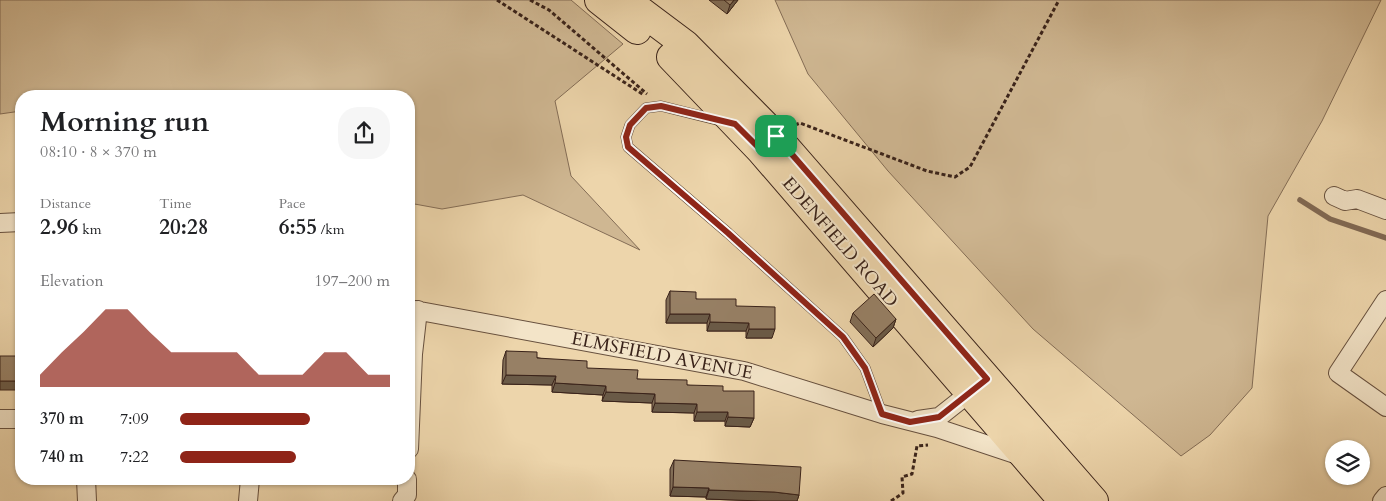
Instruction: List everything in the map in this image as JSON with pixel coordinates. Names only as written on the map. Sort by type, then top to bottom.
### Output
[{"type":"main road","name":"EDENFIELD ROAD","points":[[599,0],[671,56],[761,150],[979,386],[1094,501]]},
{"type":"main road","name":"EDENFIELD ROAD","points":[[626,0],[686,45],[776,136],[979,386],[1024,457],[1063,501]]},
{"type":"street","points":[[1334,196],[1345,201],[1359,192],[1386,210]]},
{"type":"street","points":[[0,223],[15,222]]},
{"type":"street","points":[[1386,300],[1338,373],[1386,407]]},
{"type":"street","name":"ELMSFIELD AVENUE","points":[[415,310],[744,371],[882,414],[937,428],[1024,457]]},
{"type":"street","name":"ELMSFIELD AVENUE","points":[[910,422],[939,417],[979,386]]},
{"type":"street","points":[[0,419],[15,419]]},
{"type":"street","points":[[86,485],[87,501]]},
{"type":"street","points":[[248,501],[249,485]]},
{"type":"street","points":[[402,501],[407,495],[407,485]]},
{"type":"street","points":[[1382,501],[1386,496]]},
{"type":"lane","points":[[735,124],[661,106],[646,108],[630,125],[626,137],[628,147],[728,233],[843,337],[865,368],[882,414]]},
{"type":"path","points":[[497,0],[661,106]]},
{"type":"path","points":[[530,0],[549,10],[661,106]]},
{"type":"path","points":[[776,136],[800,123],[927,171],[955,178],[970,167],[1059,0]]},
{"type":"path","points":[[891,501],[904,494],[902,477],[912,474],[917,446],[930,445],[937,428]]},
{"type":"shaded area","points":[[0,0],[571,0],[623,44],[555,101],[571,176],[640,250],[523,195],[442,209],[415,204],[415,90],[15,90],[15,112],[0,114]]},
{"type":"shaded area","points":[[775,0],[1381,0],[1322,121],[1268,216],[1252,388],[1210,435],[1181,456],[1033,329],[888,171],[808,74]]},
{"type":"building","points":[[724,0],[734,0],[730,5]]},
{"type":"building","points":[[670,291],[696,292],[696,299],[736,299],[736,306],[775,307],[775,329],[749,329],[749,323],[710,322],[710,314],[670,314]]},
{"type":"building","points":[[874,294],[896,319],[876,338],[853,313]]},
{"type":"building","points":[[506,351],[537,352],[537,358],[587,361],[587,368],[638,370],[637,379],[687,380],[687,385],[723,386],[723,391],[754,391],[754,418],[728,417],[728,412],[697,412],[697,404],[655,403],[655,394],[606,392],[606,386],[555,383],[556,376],[506,375]]},
{"type":"building","points":[[0,356],[15,356],[15,381],[0,381]]},
{"type":"building","points":[[674,460],[801,467],[799,495],[673,487]]},
{"type":"waterway","points":[[1300,200],[1330,219],[1386,238]]},
{"type":"route","points":[[661,106],[735,124],[761,150],[776,136],[987,379],[939,417],[910,422],[882,414],[865,368],[843,337],[728,233],[628,147],[626,137],[630,125],[646,108],[661,106]]}]
